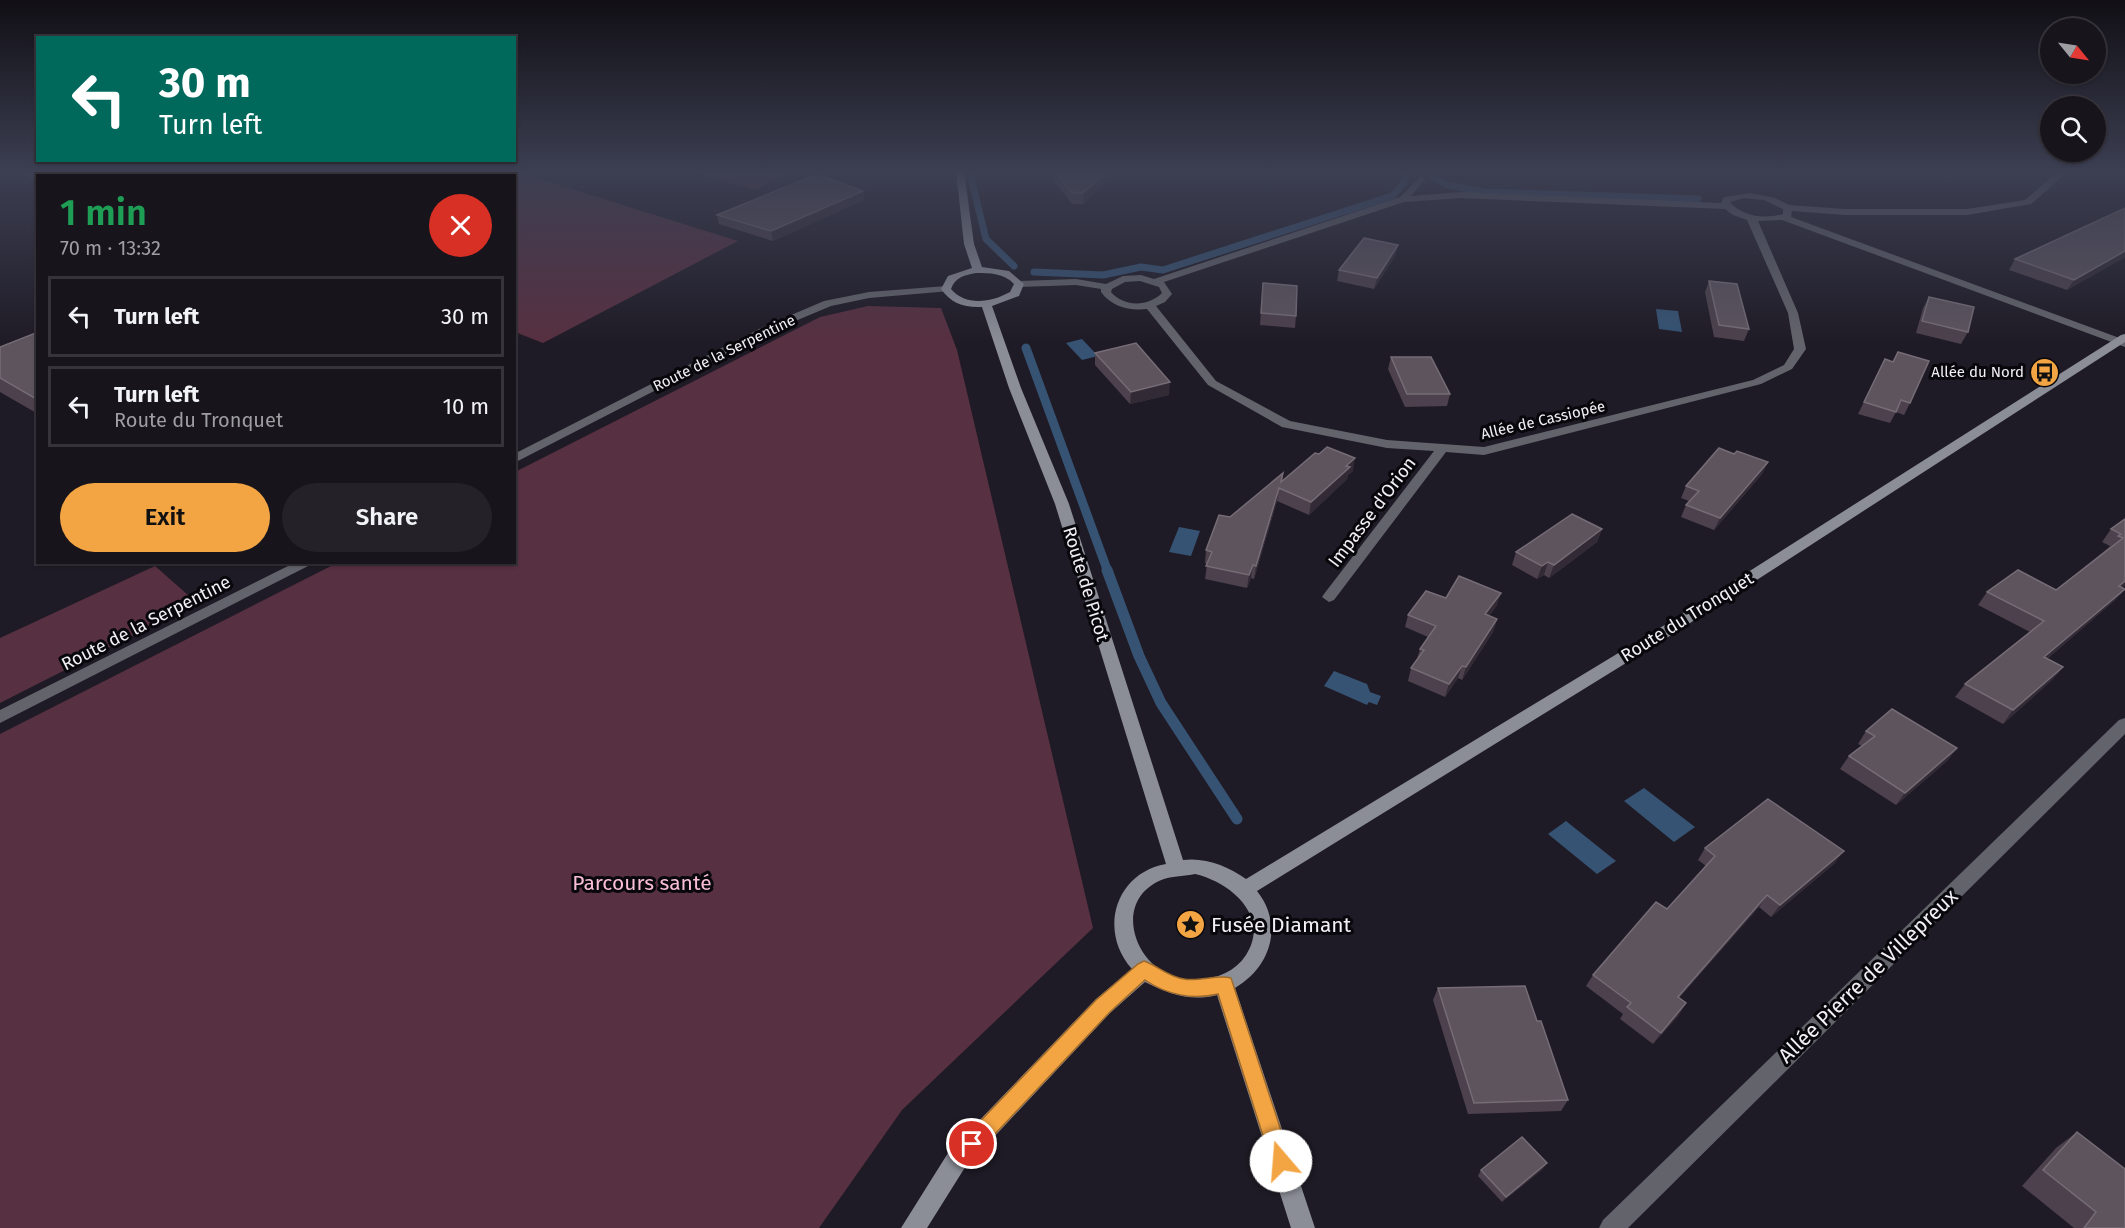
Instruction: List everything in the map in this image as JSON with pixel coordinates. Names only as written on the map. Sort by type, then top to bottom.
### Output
[{"type":"main road","points":[[967,228],[969,244],[978,270]]},
{"type":"main road","points":[[978,270],[1009,274],[1019,284],[1015,294],[1008,299],[986,304],[955,299],[946,289],[951,279],[978,270]]},
{"type":"main road","name":"Route de Picot","points":[[986,304],[1015,387],[1062,504],[1176,867]]},
{"type":"main road","name":"Route du Tronquet","points":[[1245,889],[1668,630],[2123,341]]},
{"type":"main road","points":[[1195,866],[1213,870],[1230,878],[1245,889],[1256,905],[1263,923],[1263,942],[1256,960],[1243,975],[1224,984],[1204,989],[1183,988],[1162,981],[1144,969],[1131,953],[1122,935],[1122,915],[1128,898],[1140,883],[1156,872],[1176,867],[1195,866]]},
{"type":"main road","points":[[914,1228],[956,1161],[1103,1006],[1144,969]]},
{"type":"main road","points":[[1224,984],[1302,1228]]},
{"type":"street","points":[[1157,281],[1317,228]]},
{"type":"street","name":"Allée de Cassiopée","points":[[1150,305],[1212,383],[1286,424],[1388,444],[1484,451],[1757,382],[1788,367],[1800,349],[1793,313],[1756,228]]},
{"type":"street","points":[[1825,228],[2123,341]]},
{"type":"street","points":[[1019,284],[1076,282],[1107,287],[1123,279],[1141,278],[1157,281],[1163,285],[1167,294],[1150,305],[1129,305],[1108,296],[1107,287]]},
{"type":"street","name":"Route de la Serpentine","points":[[516,458],[765,330],[828,303],[869,295],[946,289]]},
{"type":"street","name":"Impasse d'Orion","points":[[1329,597],[1443,448]]},
{"type":"street","name":"Route de la Serpentine","points":[[0,717],[305,564]]},
{"type":"street","name":"Allée Pierre de Villepreux","points":[[1611,1228],[2125,724]]},
{"type":"green space","points":[[516,228],[697,228],[738,241],[543,343],[516,332]]},
{"type":"green space","name":"Parcours santé","points":[[868,306],[941,308],[957,350],[1093,928],[902,1110],[819,1228],[0,1228],[0,734],[335,564],[516,564],[516,471],[820,317]]},
{"type":"green space","points":[[155,566],[197,603],[0,703],[0,638]]},
{"type":"water","points":[[1656,309],[1678,311],[1682,332],[1659,329]]},
{"type":"water","points":[[1082,339],[1098,356],[1082,360],[1066,343]]},
{"type":"water","points":[[1179,527],[1200,531],[1191,556],[1169,552]]},
{"type":"water","points":[[1334,671],[1367,684],[1370,692],[1381,696],[1377,705],[1369,702],[1367,705],[1324,686]]},
{"type":"water","points":[[1644,788],[1695,827],[1674,842],[1624,801]]},
{"type":"water","points":[[1566,821],[1616,861],[1597,874],[1548,834]]},
{"type":"building","points":[[2081,228],[2125,228],[2125,251],[2074,280],[2015,259]]},
{"type":"building","points":[[1364,238],[1398,245],[1377,278],[1339,270]]},
{"type":"building","points":[[1709,281],[1737,284],[1749,329],[1719,325]]},
{"type":"building","points":[[1263,283],[1297,286],[1296,316],[1261,313]]},
{"type":"building","points":[[1929,297],[1974,307],[1968,332],[1922,321]]},
{"type":"building","points":[[36,333],[36,399],[0,378],[0,347]]},
{"type":"building","points":[[1136,343],[1170,382],[1131,392],[1095,353]]},
{"type":"building","points":[[1898,352],[1929,361],[1910,403],[1901,400],[1896,412],[1864,402],[1885,359],[1893,362]]},
{"type":"building","points":[[1391,357],[1431,357],[1450,394],[1407,394]]},
{"type":"building","points":[[1327,447],[1355,458],[1346,466],[1350,467],[1311,502],[1279,488],[1256,566],[1253,565],[1249,575],[1206,566],[1212,552],[1206,550],[1219,515],[1230,517],[1283,473],[1281,482],[1315,453],[1319,454]]},
{"type":"building","points":[[1719,448],[1734,454],[1737,451],[1768,462],[1720,518],[1686,505],[1699,491],[1686,486]]},
{"type":"building","points":[[1572,514],[1602,529],[1554,565],[1548,562],[1542,566],[1516,552]]},
{"type":"building","points":[[2125,519],[2125,581],[2119,586],[2125,589],[2044,657],[2063,667],[2013,710],[1965,684],[2044,621],[1987,592],[2018,570],[2056,590],[2123,538],[2118,536],[2121,534],[2111,529]]},
{"type":"building","points":[[1459,576],[1501,593],[1485,614],[1497,619],[1466,667],[1462,666],[1449,684],[1411,668],[1424,650],[1420,649],[1436,626],[1408,615],[1426,591],[1446,598]]},
{"type":"building","points":[[1892,709],[1957,748],[1905,793],[1849,756],[1875,736],[1866,731]]},
{"type":"building","points":[[1768,799],[1844,851],[1780,905],[1767,895],[1678,997],[1686,1003],[1661,1033],[1627,1007],[1631,1003],[1593,975],[1656,902],[1667,909],[1715,856],[1705,848]]},
{"type":"building","points":[[1525,986],[1537,1021],[1541,1021],[1568,1100],[1474,1103],[1438,988]]},
{"type":"building","points":[[2077,1132],[2125,1169],[2125,1228],[2084,1228],[2096,1212],[2043,1170]]},
{"type":"building","points":[[1522,1137],[1547,1163],[1506,1197],[1481,1170]]},
{"type":"waterway","points":[[983,228],[986,239],[1014,266]]},
{"type":"waterway","points":[[1034,272],[1103,275],[1141,267],[1163,270],[1292,228]]},
{"type":"waterway","points":[[1026,348],[1108,572]]},
{"type":"waterway","points":[[1107,570],[1139,656],[1161,703],[1237,819]]},
{"type":"place","name":"Allée du Nord","points":[[2045,372]]},
{"type":"place","name":"Fusée Diamant","points":[[1190,925]]},
{"type":"route","points":[[972,1144],[1103,1006],[1144,969],[1162,981],[1183,988],[1204,989],[1224,984],[1281,1161]]}]
